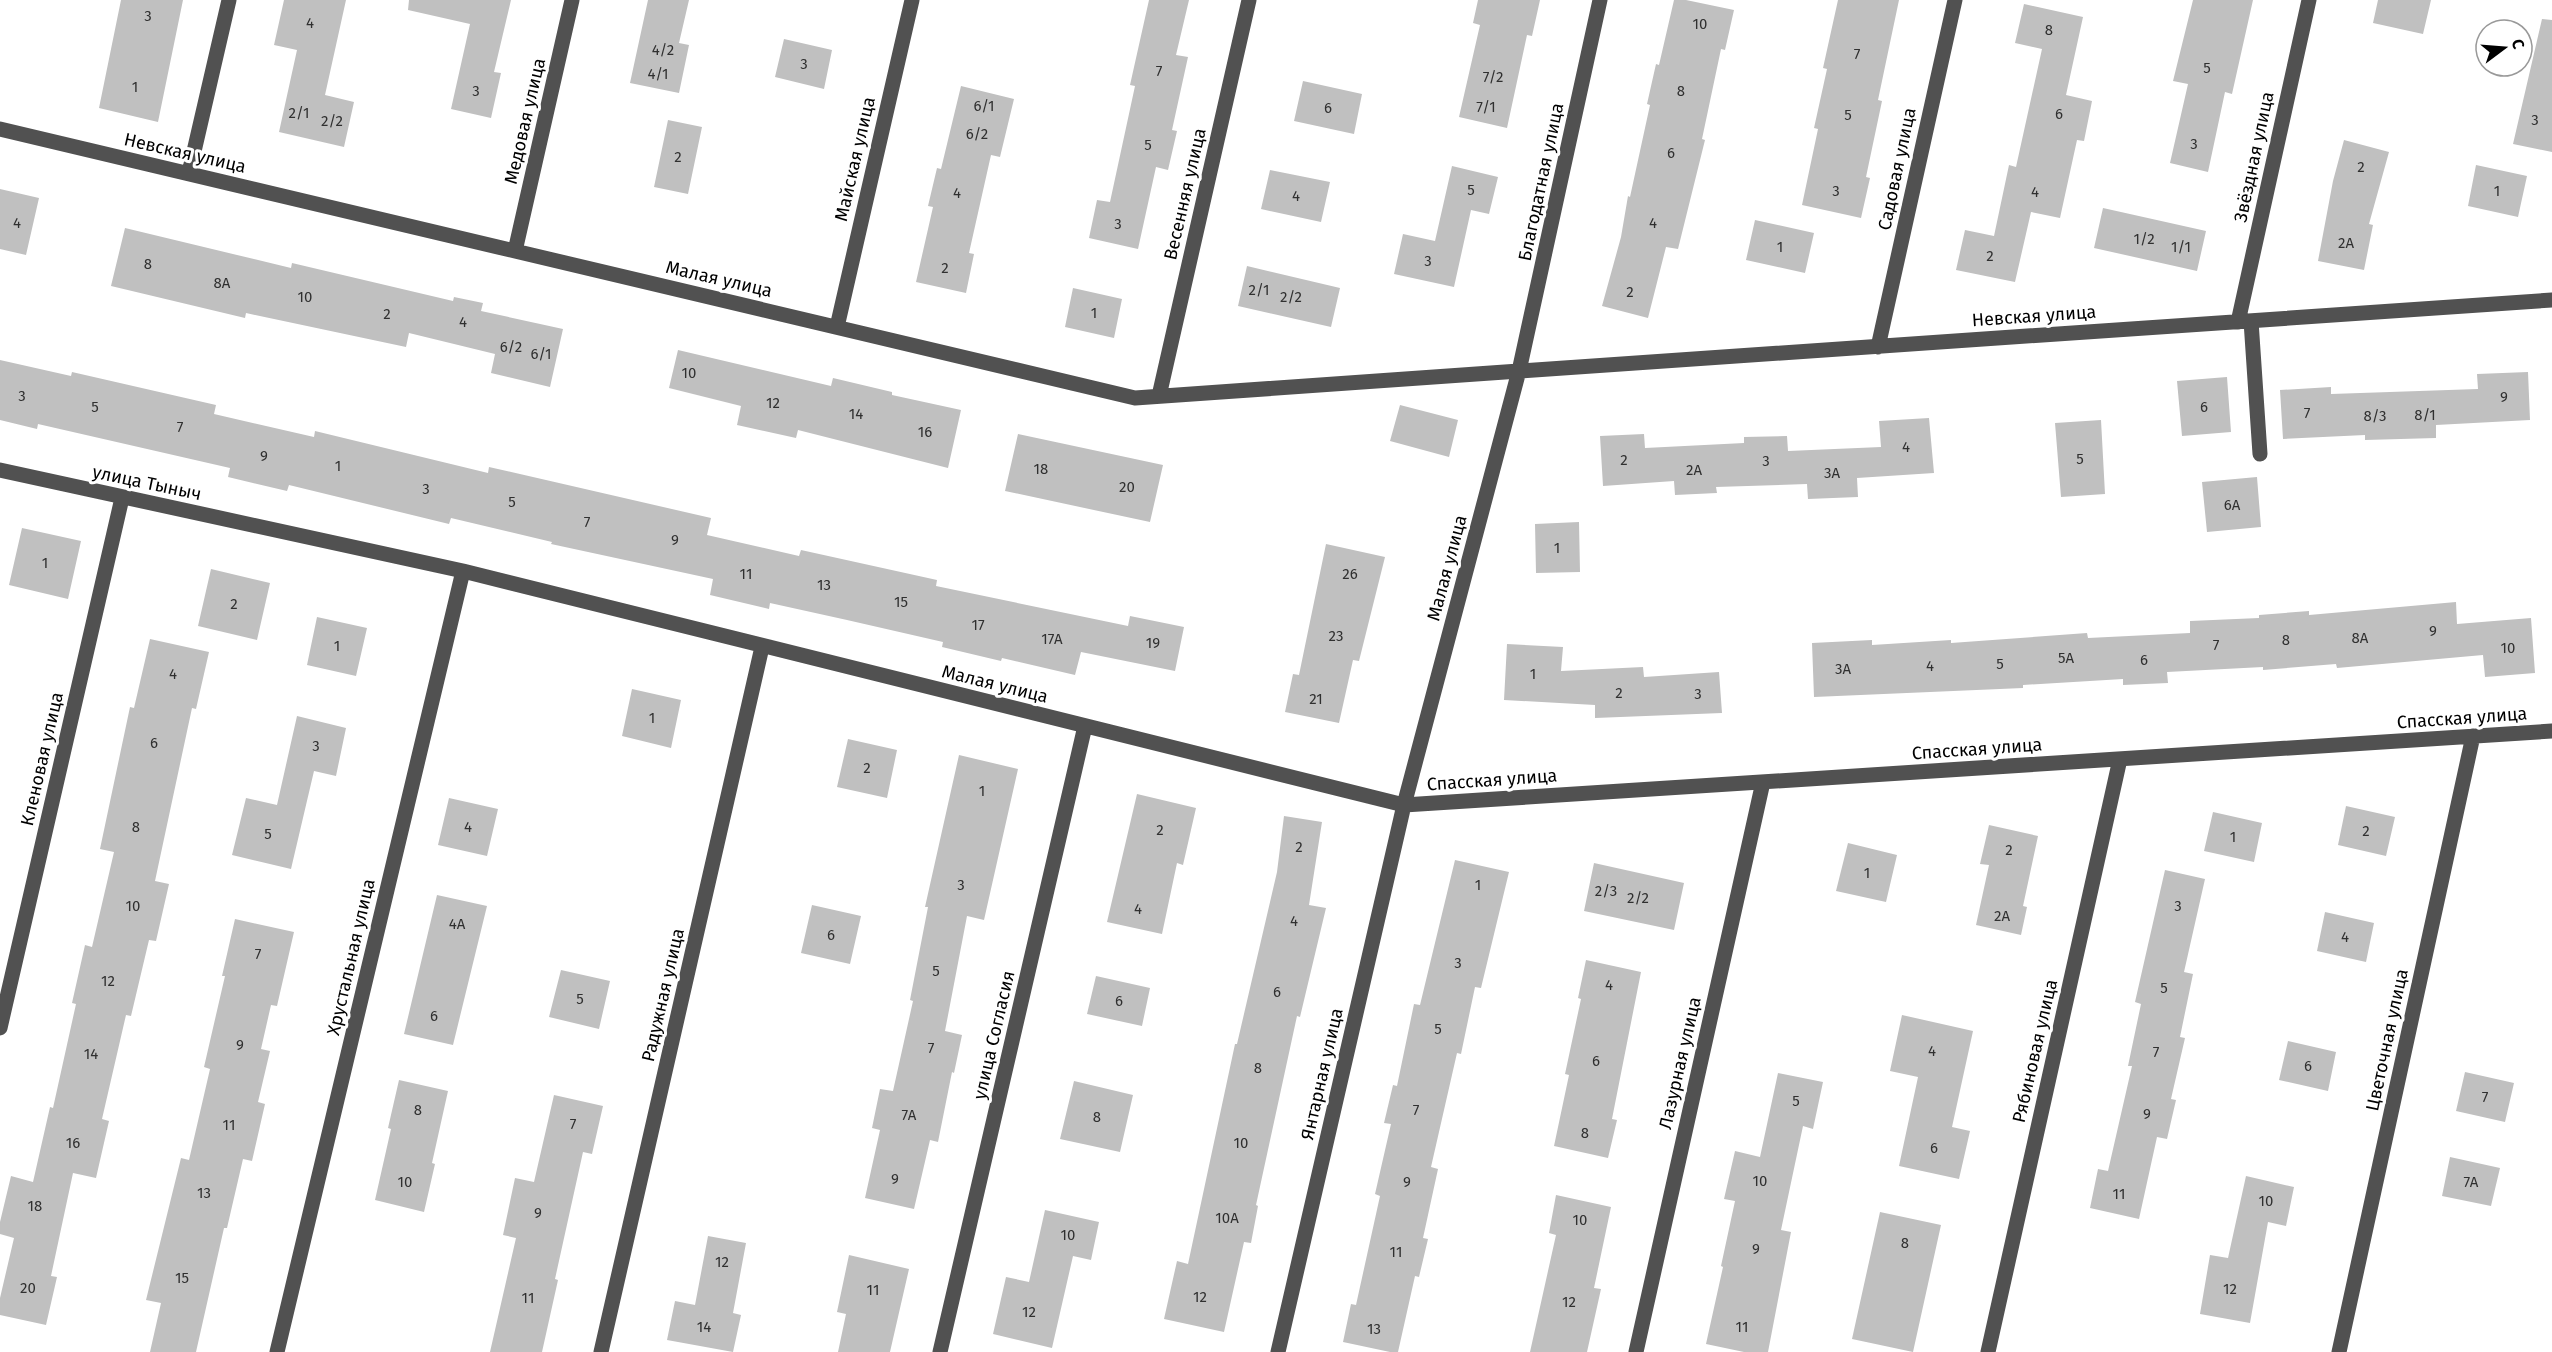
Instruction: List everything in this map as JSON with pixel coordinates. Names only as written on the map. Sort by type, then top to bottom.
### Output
[{"type":"street","points":[[189,174],[229,0]]},
{"type":"street","name":"Медовая улица","points":[[515,251],[572,0]]},
{"type":"street","name":"Майская улица","points":[[837,327],[912,0]]},
{"type":"street","name":"Весенняя улица","points":[[1158,396],[1249,0]]},
{"type":"street","name":"Благодатная улица","points":[[1519,371],[1600,0]]},
{"type":"street","name":"Садовая улица","points":[[1878,347],[1955,0]]},
{"type":"street","name":"Звёздная улица","points":[[2260,454],[2245,321],[2309,0]]},
{"type":"street","name":"Невская улица","points":[[0,129],[361,214]]},
{"type":"street","name":"Малая улица","points":[[287,533],[463,571],[1404,805],[1519,371],[1135,398],[361,214]]},
{"type":"street","name":"Невская улица","points":[[1519,371],[2552,300]]},
{"type":"street","name":"улица Тыныч","points":[[0,470],[287,533]]},
{"type":"street","name":"Кленовая улица","points":[[0,1028],[122,498]]},
{"type":"street","name":"Хрустальная улица","points":[[277,1352],[463,571]]},
{"type":"street","name":"Радужная улица","points":[[602,1352],[762,647]]},
{"type":"street","name":"улица Согласия","points":[[940,1352],[1085,726]]},
{"type":"street","name":"Спасская улица","points":[[1404,805],[2552,731]]},
{"type":"street","name":"Цветочная улица","points":[[2338,1352],[2473,736]]},
{"type":"street","name":"Рябиновая улица","points":[[1988,1352],[2120,759]]},
{"type":"street","name":"Лазурная улица","points":[[1636,1352],[1763,782]]},
{"type":"street","name":"Янтарная улица","points":[[1278,1352],[1404,805]]},
{"type":"building","points":[[121,0],[183,0],[158,122],[99,108]]},
{"type":"building","points":[[284,0],[346,0],[325,95],[354,102],[344,147],[279,132],[297,50],[274,45]]},
{"type":"building","points":[[409,0],[511,0],[494,72],[501,73],[491,118],[451,109],[470,24],[408,10]]},
{"type":"building","points":[[648,0],[689,0],[679,43],[689,45],[679,93],[630,83]]},
{"type":"building","points":[[1149,0],[1189,0],[1176,55],[1188,57],[1172,130],[1177,131],[1168,170],[1156,167],[1138,249],[1089,238],[1097,200],[1110,202],[1135,86],[1130,85]]},
{"type":"building","points":[[1478,0],[1540,0],[1532,36],[1527,35],[1507,128],[1459,117],[1480,25],[1473,23]]},
{"type":"building","points":[[1674,0],[1686,0],[1734,10],[1725,50],[1721,49],[1702,139],[1705,140],[1678,249],[1666,247],[1648,318],[1602,306],[1621,237],[1628,196],[1630,197],[1650,105],[1647,104],[1656,64],[1659,65]]},
{"type":"building","points":[[1838,0],[1899,0],[1878,100],[1882,101],[1866,177],[1870,178],[1861,218],[1802,205],[1818,129],[1814,128],[1827,69],[1823,68]]},
{"type":"building","points":[[2193,0],[2253,0],[2232,94],[2225,92],[2208,172],[2170,163],[2188,84],[2173,81]]},
{"type":"building","points":[[2378,0],[2431,0],[2423,34],[2373,23]]},
{"type":"building","points":[[2024,4],[2083,17],[2066,95],[2092,101],[2084,141],[2077,140],[2060,218],[2031,212],[2015,282],[1956,270],[1965,230],[1994,236],[2009,165],[2016,167],[2042,49],[2015,43]]},
{"type":"building","points":[[2542,19],[2552,20],[2552,152],[2513,144],[2528,78],[2534,78],[2534,53]]},
{"type":"building","points":[[784,39],[832,50],[824,89],[775,77]]},
{"type":"building","points":[[1303,81],[1362,94],[1354,134],[1294,121]]},
{"type":"building","points":[[961,86],[1014,99],[1000,157],[991,155],[969,253],[974,254],[966,293],[916,282],[933,207],[928,206],[937,168],[941,169]]},
{"type":"building","points":[[668,120],[702,127],[688,194],[654,187]]},
{"type":"building","points":[[2344,140],[2389,152],[2369,224],[2373,225],[2364,270],[2318,261],[2333,181]]},
{"type":"building","points":[[2476,165],[2527,176],[2518,217],[2468,206]]},
{"type":"building","points":[[1452,166],[1498,177],[1489,214],[1471,210],[1454,287],[1394,274],[1403,234],[1435,241]]},
{"type":"building","points":[[1270,170],[1330,182],[1321,222],[1261,209]]},
{"type":"building","points":[[0,189],[39,198],[26,255],[0,249]]},
{"type":"building","points":[[2103,208],[2206,231],[2197,271],[2094,248]]},
{"type":"building","points":[[1755,220],[1814,233],[1805,273],[1746,260]]},
{"type":"building","points":[[125,228],[291,268],[292,263],[453,301],[454,297],[483,303],[481,311],[563,329],[550,387],[491,373],[495,354],[409,333],[406,347],[246,313],[245,318],[111,286]]},
{"type":"building","points":[[1247,266],[1340,288],[1331,327],[1238,306]]},
{"type":"building","points":[[1073,288],[1122,299],[1114,338],[1065,327]]},
{"type":"building","points":[[678,350],[831,386],[833,378],[892,392],[892,395],[961,410],[948,468],[798,430],[796,438],[737,425],[741,406],[669,388]]},
{"type":"building","points":[[0,360],[71,376],[72,372],[216,405],[214,414],[314,437],[315,431],[488,473],[489,467],[711,518],[707,535],[799,556],[801,550],[937,580],[936,586],[1128,626],[1130,616],[1184,627],[1175,671],[1081,652],[1075,675],[1002,658],[1001,661],[942,647],[943,642],[847,620],[770,603],[769,609],[710,595],[713,579],[551,544],[552,542],[451,518],[449,524],[289,485],[287,491],[228,477],[230,468],[38,424],[37,429],[0,420]]},
{"type":"building","points":[[2528,372],[2530,420],[2436,425],[2436,438],[2365,440],[2365,435],[2283,439],[2280,390],[2331,387],[2331,394],[2478,389],[2477,374]]},
{"type":"building","points":[[2227,377],[2231,432],[2182,436],[2177,381]]},
{"type":"building","points":[[1400,405],[1458,420],[1449,457],[1390,441]]},
{"type":"building","points":[[1929,418],[1934,473],[1857,478],[1858,497],[1808,499],[1807,484],[1716,487],[1717,493],[1675,495],[1674,481],[1603,486],[1600,436],[1644,434],[1645,448],[1744,443],[1744,437],[1787,436],[1788,451],[1881,447],[1879,421]]},
{"type":"building","points":[[2101,420],[2105,494],[2061,497],[2055,423]]},
{"type":"building","points":[[1018,434],[1163,465],[1150,522],[1005,491]]},
{"type":"building","points":[[2257,477],[2261,527],[2207,532],[2202,482]]},
{"type":"building","points":[[1579,522],[1580,572],[1536,573],[1535,524]]},
{"type":"building","points":[[22,528],[81,541],[68,599],[9,585]]},
{"type":"building","points":[[1326,544],[1385,557],[1359,661],[1353,660],[1339,723],[1285,712],[1293,674],[1299,675]]},
{"type":"building","points":[[211,569],[270,583],[257,640],[198,626]]},
{"type":"building","points":[[2456,602],[2457,624],[2531,618],[2535,673],[2485,677],[2483,655],[2337,668],[2336,664],[2263,670],[2263,667],[2167,672],[2168,683],[2123,685],[2123,679],[2023,685],[2023,688],[1814,697],[1812,643],[1872,640],[1872,645],[1951,640],[1951,643],[2087,633],[2088,638],[2190,633],[2190,621],[2259,618],[2259,615],[2309,611],[2309,615]]},
{"type":"building","points":[[317,617],[367,628],[356,676],[307,665]]},
{"type":"building","points":[[150,639],[209,652],[196,709],[192,708],[155,881],[169,884],[156,941],[149,940],[131,1016],[126,1015],[102,1119],[109,1121],[96,1178],[73,1173],[51,1276],[57,1277],[46,1325],[0,1315],[0,1298],[14,1238],[0,1234],[0,1222],[11,1176],[33,1182],[50,1107],[53,1108],[76,1004],[72,1003],[85,945],[92,947],[114,852],[100,849],[130,707],[134,708]]},
{"type":"building","points":[[1507,644],[1563,647],[1561,671],[1643,667],[1644,677],[1719,672],[1722,713],[1595,718],[1595,705],[1504,700]]},
{"type":"building","points":[[632,689],[681,700],[671,748],[622,736]]},
{"type":"building","points":[[297,716],[346,728],[336,776],[314,771],[291,869],[232,855],[246,798],[277,805]]},
{"type":"building","points":[[848,739],[897,750],[887,798],[837,787]]},
{"type":"building","points":[[959,755],[1018,769],[984,920],[967,916],[945,1031],[962,1035],[938,1142],[930,1140],[914,1209],[865,1198],[880,1130],[872,1128],[880,1089],[893,1091],[913,1001],[910,1000],[928,907],[925,907]]},
{"type":"building","points":[[1137,794],[1196,808],[1183,865],[1177,863],[1162,934],[1107,922]]},
{"type":"building","points":[[449,798],[498,809],[487,856],[438,845]]},
{"type":"building","points":[[2346,806],[2395,817],[2386,856],[2338,845]]},
{"type":"building","points":[[2213,812],[2262,823],[2254,862],[2204,851]]},
{"type":"building","points":[[1284,816],[1322,822],[1309,905],[1326,908],[1300,1017],[1297,1016],[1256,1205],[1258,1206],[1251,1243],[1244,1242],[1224,1332],[1164,1319],[1177,1261],[1188,1264],[1235,1044],[1237,1044],[1277,872]]},
{"type":"building","points":[[1989,825],[2038,836],[2023,906],[2027,907],[2021,935],[1976,925],[1989,865],[1980,864]]},
{"type":"building","points":[[1848,843],[1897,855],[1886,902],[1836,891]]},
{"type":"building","points":[[1455,860],[1509,872],[1481,988],[1475,987],[1461,1054],[1457,1053],[1431,1167],[1438,1169],[1423,1238],[1428,1239],[1419,1277],[1415,1276],[1398,1352],[1390,1352],[1343,1342],[1351,1304],[1356,1305],[1380,1196],[1375,1194],[1391,1124],[1384,1123],[1393,1085],[1397,1086],[1414,1004],[1420,1005]]},
{"type":"building","points":[[1594,863],[1684,883],[1674,930],[1584,911]]},
{"type":"building","points":[[2165,870],[2205,879],[2184,972],[2193,974],[2180,1037],[2185,1038],[2171,1099],[2176,1100],[2167,1139],[2157,1137],[2139,1219],[2090,1208],[2098,1169],[2108,1171],[2132,1066],[2128,1066],[2141,1004],[2135,1002]]},
{"type":"building","points":[[437,895],[487,906],[453,1045],[404,1034]]},
{"type":"building","points":[[812,905],[861,916],[850,964],[801,953]]},
{"type":"building","points":[[2325,912],[2374,923],[2366,962],[2317,951]]},
{"type":"building","points":[[235,919],[294,932],[277,1006],[271,1005],[261,1049],[270,1051],[258,1102],[265,1104],[252,1161],[243,1159],[227,1228],[224,1228],[196,1352],[150,1352],[161,1303],[146,1300],[181,1158],[189,1160],[210,1069],[204,1067],[225,976],[222,976]]},
{"type":"building","points":[[1586,960],[1641,972],[1612,1119],[1617,1120],[1608,1158],[1554,1146],[1569,1075],[1565,1074],[1581,999],[1578,998]]},
{"type":"building","points":[[561,970],[610,981],[599,1029],[549,1017]]},
{"type":"building","points":[[1096,976],[1150,988],[1142,1026],[1087,1014]]},
{"type":"building","points":[[1902,1015],[1973,1031],[1952,1127],[1970,1131],[1959,1179],[1899,1166],[1918,1077],[1890,1071]]},
{"type":"building","points":[[2288,1041],[2336,1052],[2328,1091],[2279,1080]]},
{"type":"building","points":[[2465,1072],[2514,1083],[2505,1122],[2456,1111]]},
{"type":"building","points":[[1778,1073],[1823,1082],[1813,1129],[1803,1126],[1781,1230],[1791,1232],[1768,1352],[1744,1352],[1706,1344],[1735,1201],[1724,1199],[1735,1151],[1760,1157]]},
{"type":"building","points":[[399,1080],[448,1091],[424,1212],[375,1200]]},
{"type":"building","points":[[1074,1081],[1133,1095],[1120,1152],[1060,1139]]},
{"type":"building","points":[[554,1095],[603,1106],[592,1154],[583,1152],[555,1279],[558,1280],[542,1352],[490,1352],[516,1238],[503,1235],[515,1178],[534,1182]]},
{"type":"building","points":[[2450,1157],[2500,1168],[2491,1206],[2442,1196]]},
{"type":"building","points":[[2246,1176],[2294,1187],[2286,1226],[2268,1222],[2250,1323],[2200,1314],[2210,1255],[2228,1258]]},
{"type":"building","points":[[1556,1195],[1611,1207],[1594,1288],[1601,1289],[1587,1352],[1530,1352],[1556,1235],[1549,1233]]},
{"type":"building","points":[[1045,1210],[1099,1222],[1091,1260],[1073,1256],[1052,1348],[993,1334],[1006,1277],[1029,1282]]},
{"type":"building","points":[[1880,1212],[1941,1225],[1913,1352],[1852,1339]]},
{"type":"building","points":[[708,1236],[746,1243],[733,1313],[741,1315],[733,1352],[667,1340],[675,1301],[695,1305]]},
{"type":"building","points":[[849,1255],[909,1269],[890,1352],[838,1352],[846,1314],[837,1312]]}]
